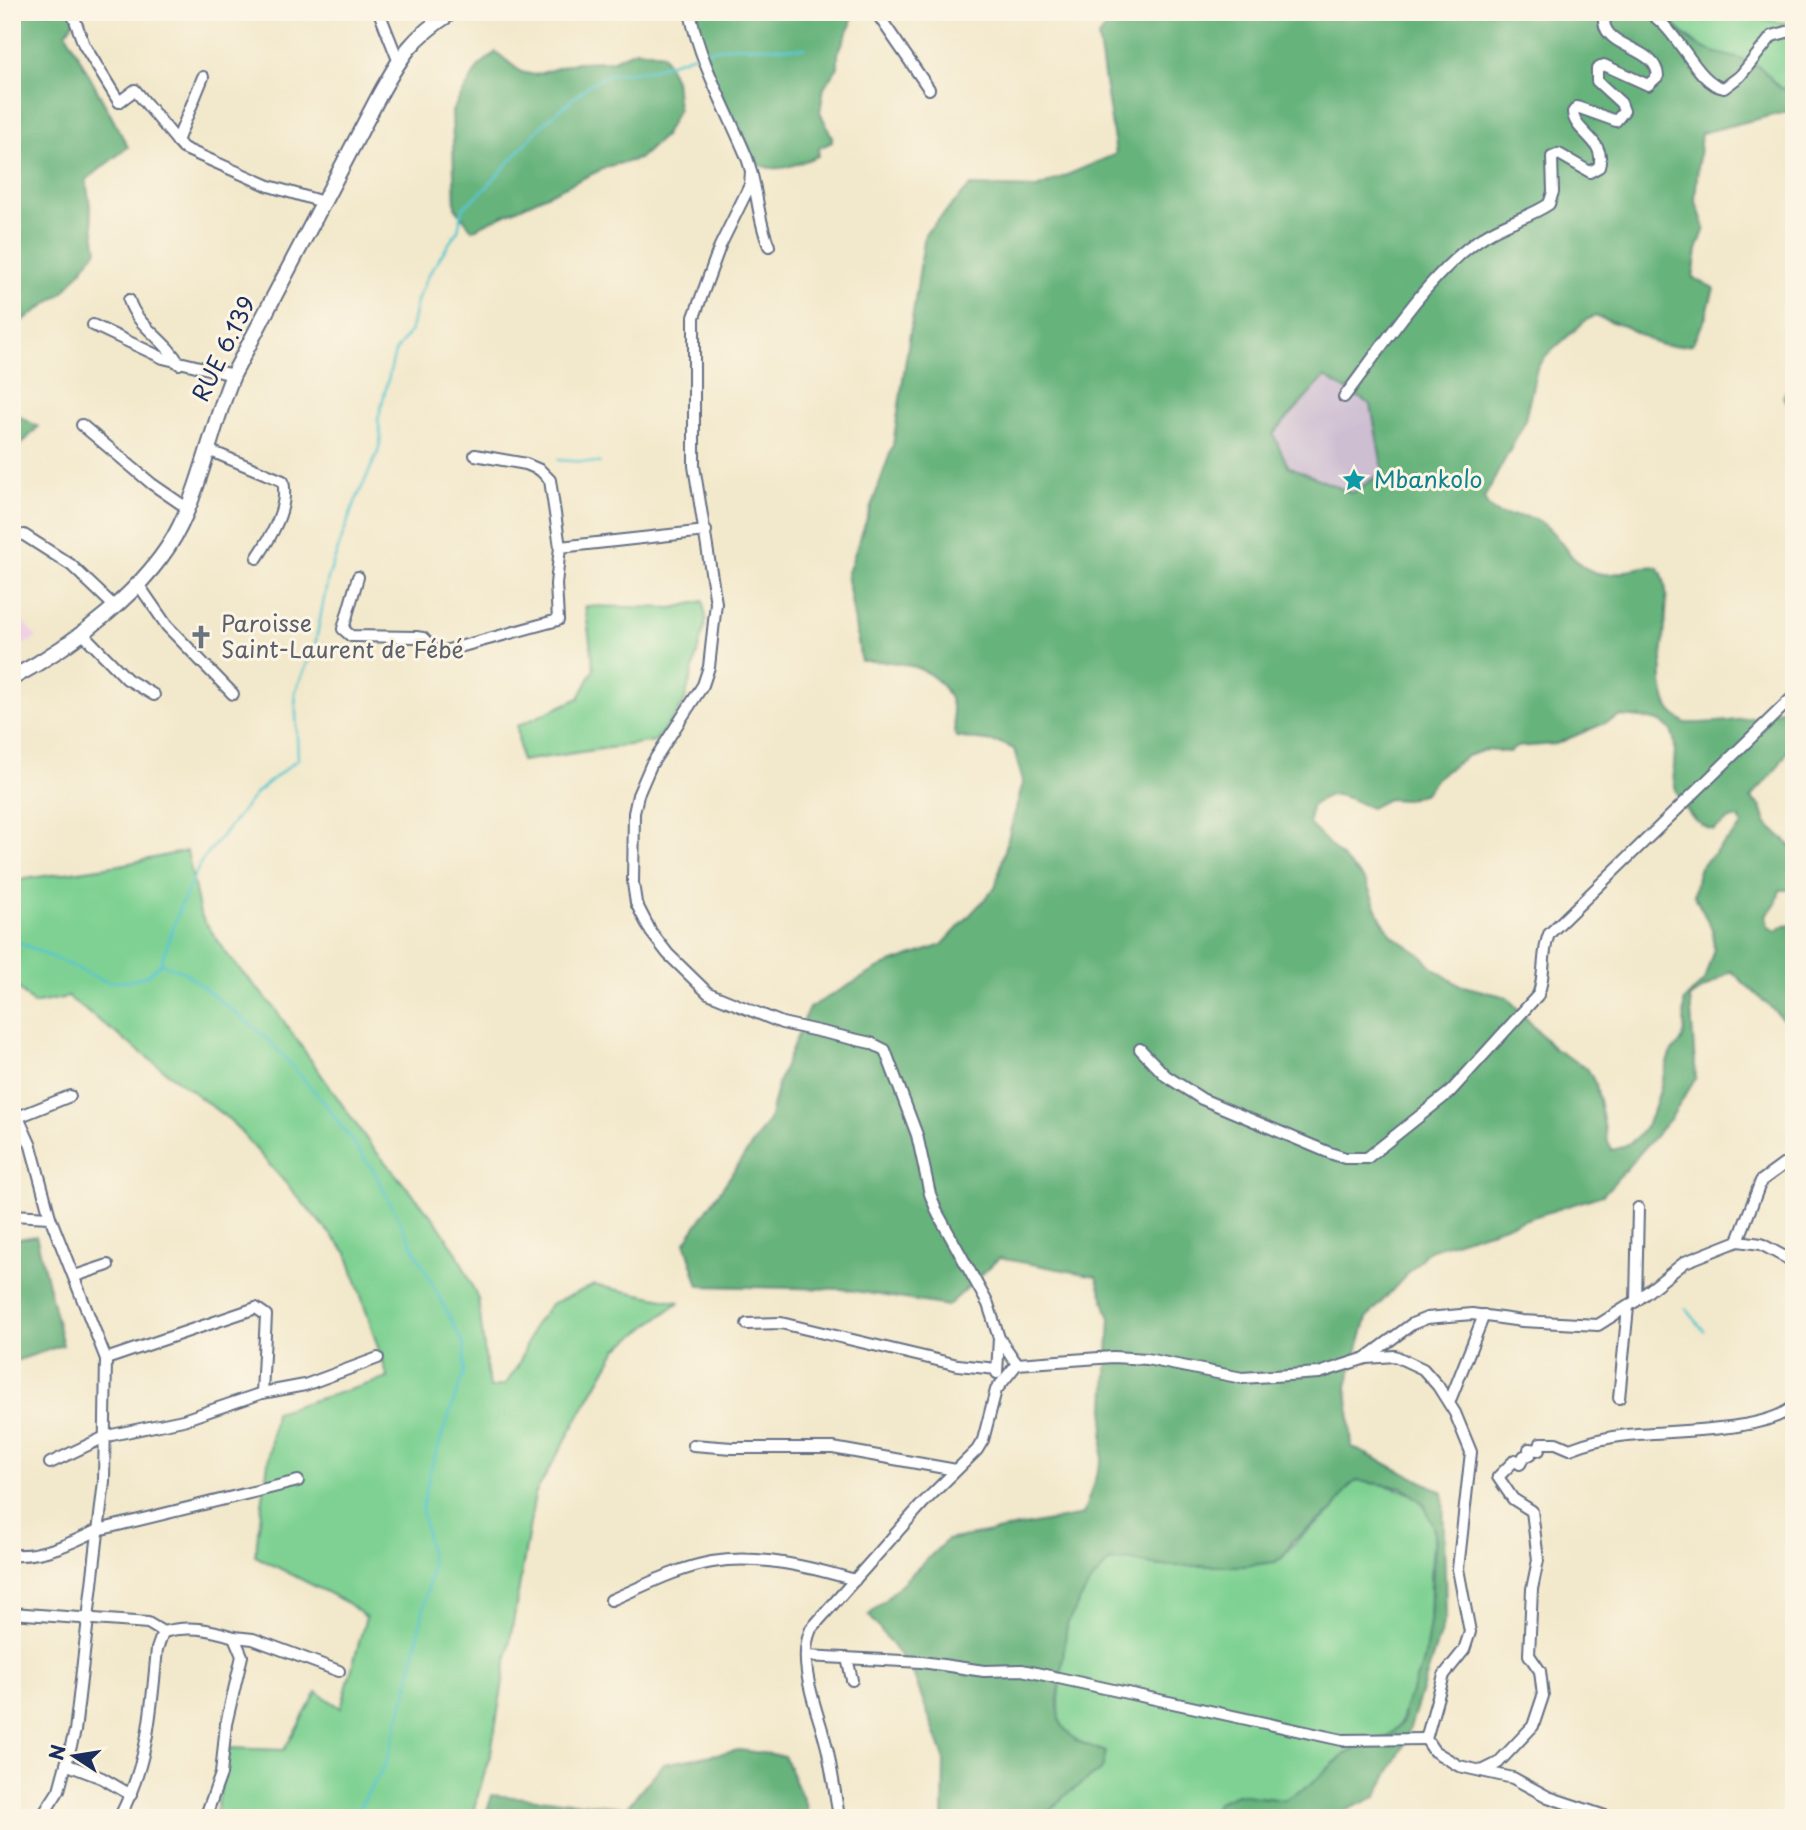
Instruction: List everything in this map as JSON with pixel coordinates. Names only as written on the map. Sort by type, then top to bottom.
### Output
[{"type":"street","points":[[72,12],[84,45],[119,102],[135,90],[177,141],[191,153],[270,186],[323,202]]},
{"type":"street","points":[[379,12],[398,60]]},
{"type":"street","name":"RUE 6.139","points":[[12,678],[81,632],[114,606],[138,584],[164,552],[187,508],[205,449],[233,375],[398,60],[420,32],[452,12]]},
{"type":"street","points":[[690,12],[718,98],[746,154],[760,224],[769,246]]},
{"type":"street","points":[[876,12],[929,89]]},
{"type":"street","points":[[1344,397],[1420,300],[1464,252],[1488,234],[1549,204],[1553,192],[1552,157],[1559,154],[1590,172],[1599,167],[1599,150],[1574,119],[1573,112],[1577,107],[1616,121],[1624,111],[1621,103],[1597,81],[1597,69],[1604,65],[1648,85],[1658,76],[1651,60],[1609,33],[1604,22],[1609,12]]},
{"type":"street","points":[[1647,12],[1673,33],[1705,77],[1724,89],[1740,76],[1772,36],[1794,30]]},
{"type":"street","points":[[177,141],[203,77]]},
{"type":"street","points":[[751,172],[750,185],[719,246],[694,317],[694,466],[716,603],[709,667],[703,685],[652,765],[638,795],[632,851],[636,903],[662,947],[708,993],[772,1020],[871,1043],[885,1050],[917,1135],[934,1204],[988,1304],[999,1338],[1017,1364]]},
{"type":"street","points":[[129,300],[135,317],[169,348],[179,364]]},
{"type":"street","points":[[93,325],[179,364],[233,375]]},
{"type":"street","points":[[82,425],[134,470],[187,508]]},
{"type":"street","points":[[205,449],[283,481],[284,494],[276,526],[257,558]]},
{"type":"street","points":[[358,577],[343,629],[345,634],[423,638],[437,653],[554,623],[559,615],[556,584],[560,547],[550,480],[545,474],[526,464],[475,455]]},
{"type":"street","points":[[560,547],[706,531]]},
{"type":"street","points":[[24,535],[77,569],[114,606]]},
{"type":"street","points":[[138,584],[167,626],[233,694]]},
{"type":"street","points":[[81,632],[101,656],[127,679],[154,695]]},
{"type":"street","points":[[1140,1049],[1166,1076],[1202,1099],[1330,1153],[1367,1158],[1450,1092],[1538,995],[1544,975],[1544,946],[1549,934],[1794,696]]},
{"type":"street","points":[[41,1818],[59,1790],[68,1765],[88,1616],[107,1436],[106,1359],[50,1217],[31,1146],[14,1117],[70,1096]]},
{"type":"street","points":[[1738,1241],[1761,1181],[1794,1157]]},
{"type":"street","points":[[1619,1398],[1632,1304],[1639,1208]]},
{"type":"street","points":[[12,1215],[50,1217]]},
{"type":"street","points":[[1366,1358],[1412,1324],[1427,1318],[1484,1315],[1522,1321],[1598,1325],[1632,1304],[1685,1262],[1738,1241],[1761,1244],[1794,1262]]},
{"type":"street","points":[[75,1276],[108,1265]]},
{"type":"street","points":[[106,1359],[256,1308],[266,1315],[262,1392]]},
{"type":"street","points":[[1449,1404],[1484,1315]]},
{"type":"street","points":[[747,1324],[780,1323],[958,1365],[997,1369]]},
{"type":"street","points":[[839,1818],[806,1656],[807,1639],[811,1629],[983,1440],[996,1390],[999,1338]]},
{"type":"street","points":[[996,1390],[1017,1364],[1133,1357],[1242,1378],[1319,1373],[1366,1358],[1395,1356],[1408,1359],[1438,1386],[1471,1452],[1458,1569],[1470,1632],[1465,1650],[1444,1675],[1426,1739],[1434,1751],[1459,1766],[1513,1778],[1548,1797],[1611,1818]]},
{"type":"street","points":[[50,1463],[107,1436],[183,1420],[262,1392],[305,1385],[378,1358]]},
{"type":"street","points":[[1482,1771],[1497,1763],[1533,1726],[1543,1696],[1540,1671],[1529,1656],[1532,1589],[1538,1560],[1532,1511],[1513,1499],[1498,1478],[1515,1460],[1520,1464],[1524,1456],[1531,1455],[1529,1449],[1539,1450],[1541,1443],[1556,1443],[1570,1449],[1592,1441],[1629,1435],[1706,1430],[1772,1418],[1794,1406]]},
{"type":"street","points":[[692,1445],[733,1448],[833,1448],[956,1470]]},
{"type":"street","points":[[12,1555],[28,1556],[76,1541],[98,1530],[298,1481]]},
{"type":"street","points":[[611,1600],[681,1571],[725,1560],[809,1567],[855,1580]]},
{"type":"street","points":[[12,1613],[88,1616],[148,1623],[163,1632],[183,1626],[253,1639],[340,1671]]},
{"type":"street","points":[[120,1818],[143,1763],[157,1648],[163,1632]]},
{"type":"street","points":[[205,1818],[220,1774],[226,1724],[242,1656],[234,1637]]},
{"type":"street","points":[[806,1656],[984,1671],[1022,1670],[1342,1740],[1426,1739]]},
{"type":"street","points":[[847,1658],[852,1680]]},
{"type":"street","points":[[68,1765],[102,1778],[131,1796]]},
{"type":"shaded area","points":[[1325,377],[1371,405],[1383,472],[1351,493],[1288,466],[1273,433]]},
{"type":"shaded area","points":[[12,608],[37,638],[12,650]]},
{"type":"green space","points":[[12,12],[80,12],[66,33],[128,147],[86,180],[97,250],[64,292],[12,328]]},
{"type":"green space","points":[[699,12],[852,12],[851,24],[838,53],[838,67],[824,87],[820,112],[832,142],[819,148],[818,156],[780,168],[763,167],[742,157],[695,24]]},
{"type":"green space","points":[[1122,12],[1657,12],[1695,44],[1758,66],[1782,89],[1794,86],[1794,110],[1701,133],[1695,199],[1705,228],[1697,250],[1693,278],[1714,288],[1706,317],[1692,344],[1663,345],[1595,316],[1586,320],[1548,354],[1537,368],[1524,424],[1484,498],[1494,512],[1539,521],[1578,562],[1594,572],[1610,574],[1642,567],[1658,567],[1664,581],[1666,597],[1662,654],[1663,692],[1670,710],[1685,723],[1758,716],[1794,701],[1794,741],[1775,771],[1750,798],[1761,806],[1766,823],[1794,849],[1794,890],[1780,890],[1776,904],[1766,915],[1768,927],[1776,931],[1784,926],[1794,925],[1794,1029],[1731,971],[1690,998],[1696,1078],[1671,1118],[1603,1195],[1429,1250],[1367,1318],[1347,1386],[1352,1447],[1443,1492],[1446,1615],[1405,1743],[1376,1797],[1328,1818],[1209,1818],[1218,1802],[1237,1794],[1284,1800],[1311,1784],[1344,1755],[1369,1742],[1389,1737],[1403,1721],[1404,1709],[1424,1661],[1430,1622],[1435,1532],[1424,1504],[1402,1487],[1357,1481],[1349,1486],[1333,1510],[1292,1541],[1283,1557],[1275,1562],[1244,1566],[1158,1566],[1128,1560],[1109,1562],[1089,1584],[1067,1624],[1058,1700],[1059,1719],[1076,1741],[1106,1752],[1102,1769],[1063,1797],[1043,1818],[943,1818],[944,1758],[913,1673],[869,1615],[947,1540],[1083,1515],[1102,1458],[1110,1319],[1096,1276],[999,1258],[948,1306],[842,1289],[699,1286],[685,1242],[769,1120],[778,1083],[809,1008],[885,965],[942,945],[995,888],[1023,782],[1014,749],[1001,743],[956,737],[950,699],[944,687],[924,671],[900,663],[861,661],[847,575],[893,445],[925,234],[970,186],[1037,188],[1116,154],[1098,36]],"holes":[[[1325,377],[1371,405],[1383,472],[1352,493],[1288,466],[1273,434]],[[1621,716],[1655,720],[1670,729],[1675,743],[1673,775],[1676,790],[1683,805],[1694,818],[1714,830],[1730,819],[1739,818],[1742,826],[1700,867],[1697,876],[1694,895],[1712,929],[1714,949],[1704,981],[1684,1001],[1682,1040],[1670,1054],[1646,1125],[1627,1145],[1612,1150],[1607,1140],[1596,1085],[1587,1068],[1553,1048],[1507,997],[1459,985],[1393,936],[1381,919],[1366,882],[1309,824],[1311,807],[1327,796],[1340,795],[1371,808],[1388,799],[1406,800],[1425,793],[1436,778],[1467,756],[1485,750],[1509,752],[1517,747],[1556,744]]]},
{"type":"green space","points":[[1657,12],[1739,12],[1747,17],[1794,24],[1794,86],[1782,89],[1762,69],[1705,49]]},
{"type":"green space","points":[[636,50],[663,54],[675,80],[678,109],[665,135],[639,159],[609,166],[472,230],[455,207],[452,111],[479,66],[496,52],[521,72],[535,75],[577,62],[611,61]]},
{"type":"green space","points":[[1794,376],[1794,409],[1783,397]]},
{"type":"green space","points":[[12,412],[38,427],[12,454]]},
{"type":"green space","points":[[703,601],[706,620],[684,703],[655,741],[521,761],[517,726],[579,698],[594,669],[585,606],[673,608]]},
{"type":"green space","points":[[187,851],[200,914],[227,955],[273,1006],[372,1147],[435,1220],[458,1255],[478,1299],[489,1388],[505,1385],[519,1364],[534,1326],[551,1304],[594,1285],[679,1302],[617,1349],[535,1494],[491,1752],[471,1818],[215,1818],[229,1748],[284,1750],[317,1692],[341,1708],[366,1617],[344,1601],[255,1556],[275,1412],[388,1378],[347,1253],[231,1121],[68,997],[33,1004],[12,981],[12,886],[24,879],[120,865]]},
{"type":"green space","points":[[36,1236],[63,1345],[12,1362],[12,1240]]},
{"type":"green space","points":[[1356,1481],[1386,1486],[1413,1495],[1423,1503],[1430,1514],[1433,1528],[1427,1649],[1395,1732],[1382,1741],[1343,1756],[1304,1790],[1287,1799],[1267,1801],[1232,1797],[1217,1807],[1209,1818],[1043,1818],[1063,1797],[1102,1769],[1105,1752],[1078,1741],[1062,1727],[1057,1700],[1067,1624],[1090,1582],[1103,1567],[1121,1560],[1161,1566],[1283,1557],[1300,1538],[1332,1511],[1348,1487]]},
{"type":"green space","points":[[739,1750],[784,1756],[807,1808],[804,1818],[485,1818],[492,1795],[627,1807],[663,1764]]},
{"type":"waterway","points":[[705,52],[742,46],[805,48]]},
{"type":"waterway","points":[[12,939],[107,982],[129,981],[148,975],[161,963],[181,905],[201,862],[257,792],[298,759],[295,692],[315,645],[328,578],[352,509],[378,452],[381,437],[378,420],[395,352],[411,330],[417,301],[427,277],[458,230],[463,208],[487,187],[542,125],[590,84],[610,74],[650,70],[698,54]]},
{"type":"waterway","points":[[558,460],[600,463]]},
{"type":"waterway","points":[[161,963],[184,972],[267,1038],[323,1101],[373,1170],[464,1345],[464,1371],[430,1471],[422,1509],[432,1567],[407,1690],[386,1763],[353,1818]]},
{"type":"waterway","points":[[1686,1308],[1704,1331]]},
{"type":"place","name":"Mbankolo","points":[[1354,480]]},
{"type":"place","name":"Paroisse Saint-Laurent de Fébé","points":[[201,637]]}]
